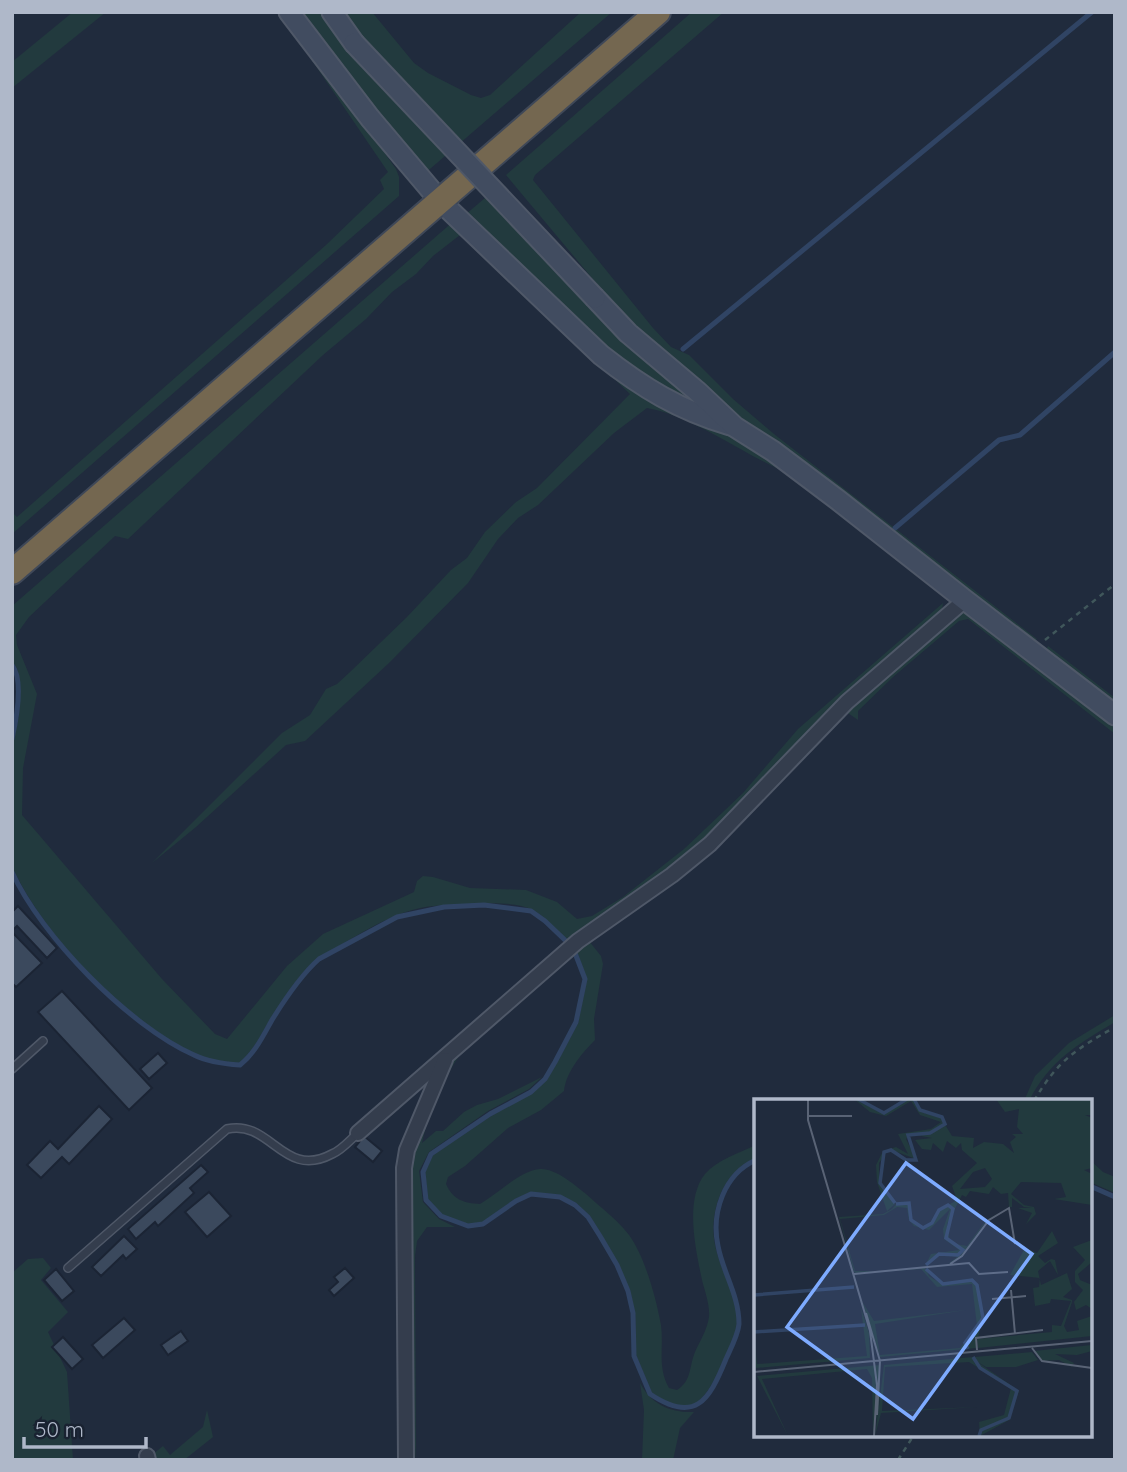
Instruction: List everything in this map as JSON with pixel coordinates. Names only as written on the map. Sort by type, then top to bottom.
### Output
[{"type":"highway","points":[[12,572],[658,12]]},
{"type":"street","points":[[289,12],[370,118],[441,202],[601,355],[674,405],[735,427]]},
{"type":"street","points":[[332,12],[355,43],[628,333],[735,427],[773,451],[838,500],[1115,715]]},
{"type":"street","points":[[358,1133],[578,941],[710,844],[847,702],[965,600]]},
{"type":"street","points":[[406,1460],[404,1168],[407,1150],[447,1056]]},
{"type":"lane","points":[[12,1069],[43,1041]]},
{"type":"lane","points":[[68,1268],[227,1129],[253,1129],[294,1159],[308,1162],[335,1153],[358,1133]]},
{"type":"path","points":[[1032,651],[1115,584]]},
{"type":"path","points":[[1035,1099],[1048,1077],[1070,1054],[1115,1027]]},
{"type":"path","points":[[898,1460],[913,1437]]},
{"type":"green space","points":[[73,12],[106,12],[12,88],[12,62]]},
{"type":"green space","points":[[279,12],[284,12],[396,169],[399,196],[12,534],[12,512],[17,517],[326,245],[384,189],[380,180],[388,172]]},
{"type":"green space","points":[[296,12],[320,12],[345,45],[341,12],[372,12],[414,63],[428,73],[481,98],[490,95],[581,12],[612,12],[423,175]]},
{"type":"green space","points":[[692,12],[724,12],[535,175],[533,180],[671,347],[689,355],[733,399],[774,434],[1037,639],[1030,644],[742,424],[685,368],[663,353],[622,314],[506,175]]},
{"type":"green space","points":[[492,192],[688,393],[687,398],[682,400],[634,375],[465,215]]},
{"type":"green space","points":[[455,220],[560,320],[712,426],[740,439],[797,477],[684,420],[647,408],[614,433],[538,505],[518,518],[498,539],[468,583],[389,663],[305,741],[286,745],[152,863],[282,733],[310,715],[326,689],[337,684],[407,617],[451,570],[467,558],[485,532],[516,502],[537,488],[630,394],[475,246],[460,235],[323,355],[128,539],[115,536],[29,617],[16,635],[17,645],[37,694],[23,768],[22,815],[162,979],[215,1034],[227,1039],[287,966],[323,934],[414,892],[417,881],[423,876],[470,888],[526,890],[557,902],[577,919],[592,916],[623,897],[684,849],[743,793],[798,729],[943,603],[942,610],[695,851],[570,942],[538,913],[520,906],[496,903],[420,908],[407,912],[381,923],[318,958],[291,988],[256,1044],[240,1063],[204,1057],[167,1038],[141,1020],[91,976],[48,925],[12,867],[12,749],[19,715],[20,686],[17,668],[12,663],[12,606]]},
{"type":"green space","points":[[971,613],[1115,721],[1115,734],[968,619],[959,621],[893,677],[858,711],[858,720],[845,711],[954,616]]},
{"type":"green space","points":[[1048,646],[1115,698],[1115,707],[1046,650]]},
{"type":"green space","points":[[589,941],[601,956],[603,964],[594,1019],[595,1040],[571,1070],[564,1091],[541,1110],[508,1128],[465,1166],[448,1177],[446,1184],[460,1200],[480,1204],[525,1174],[546,1169],[571,1182],[608,1213],[629,1235],[645,1266],[661,1325],[663,1373],[669,1388],[677,1390],[688,1378],[693,1357],[709,1317],[693,1226],[695,1197],[705,1174],[729,1157],[754,1146],[754,1159],[744,1164],[726,1184],[720,1196],[714,1222],[716,1249],[734,1297],[737,1327],[713,1383],[699,1402],[692,1406],[676,1405],[652,1393],[636,1355],[635,1313],[630,1290],[602,1235],[590,1216],[576,1203],[560,1195],[531,1192],[515,1199],[483,1222],[468,1224],[442,1215],[428,1199],[425,1172],[433,1155],[491,1116],[532,1093],[546,1081],[557,1063],[578,1023],[587,979],[576,949]]},
{"type":"green space","points":[[1115,1015],[1115,1022],[1077,1046],[1055,1064],[1030,1099],[1025,1099],[1035,1076],[1069,1043]]},
{"type":"green space","points":[[470,1041],[440,1089],[422,1143],[436,1131],[443,1131],[464,1112],[542,1077],[529,1089],[488,1111],[429,1152],[419,1171],[423,1202],[439,1219],[455,1227],[427,1227],[417,1241],[416,1445],[415,1460],[411,1460],[410,1154],[449,1059]]},
{"type":"green space","points":[[1092,1162],[1103,1172],[1115,1177],[1115,1193],[1092,1183]]},
{"type":"green space","points":[[43,1258],[51,1268],[41,1280],[68,1312],[48,1332],[67,1372],[73,1460],[12,1460],[12,1273],[28,1259]]},
{"type":"green space","points":[[640,1383],[650,1397],[662,1406],[677,1411],[694,1412],[680,1428],[673,1460],[642,1460],[644,1410]]},
{"type":"green space","points":[[207,1410],[213,1437],[184,1460],[154,1460],[152,1455],[163,1446],[170,1455],[203,1427]]},
{"type":"building","points":[[18,906],[57,948],[47,958],[17,926],[12,931],[12,912]]},
{"type":"building","points":[[12,932],[42,963],[16,987],[12,983]]},
{"type":"building","points":[[62,991],[152,1088],[129,1110],[38,1012]]},
{"type":"building","points":[[158,1053],[167,1063],[149,1079],[140,1069]]},
{"type":"building","points":[[99,1106],[112,1119],[69,1164],[62,1157],[41,1178],[27,1165],[50,1141],[58,1149]]},
{"type":"building","points":[[364,1136],[382,1151],[373,1162],[355,1147]]},
{"type":"building","points":[[201,1165],[208,1172],[190,1188],[194,1193],[158,1226],[155,1222],[136,1239],[128,1229]]},
{"type":"building","points":[[209,1192],[231,1216],[207,1237],[185,1212]]},
{"type":"building","points":[[124,1236],[137,1249],[126,1259],[123,1255],[101,1276],[92,1267]]},
{"type":"building","points":[[345,1268],[354,1278],[334,1296],[329,1290],[338,1282],[334,1277]]},
{"type":"building","points":[[56,1269],[74,1291],[62,1301],[44,1280]]},
{"type":"building","points":[[124,1318],[135,1330],[103,1358],[92,1345]]},
{"type":"building","points":[[181,1331],[188,1341],[168,1355],[161,1345]]},
{"type":"building","points":[[63,1337],[83,1359],[72,1369],[52,1347]]},
{"type":"waterway","points":[[683,349],[1092,12]]},
{"type":"waterway","points":[[895,528],[999,440],[1020,435],[1115,352]]},
{"type":"waterway","points":[[12,665],[18,680],[17,712],[12,739]]},
{"type":"waterway","points":[[12,872],[44,924],[65,950],[115,1001],[169,1041],[199,1057],[228,1064],[240,1065],[250,1055],[288,996],[319,959],[397,917],[444,907],[484,905],[531,911],[567,942]]},
{"type":"waterway","points":[[575,953],[585,979],[576,1022],[545,1079],[531,1092],[490,1114],[431,1154],[423,1172],[426,1200],[441,1216],[468,1226],[483,1224],[531,1194],[560,1197],[575,1205],[588,1217],[600,1236],[628,1291],[633,1313],[634,1356],[650,1394],[665,1403],[689,1407],[698,1403],[713,1386],[737,1333],[738,1313],[718,1246],[716,1221],[722,1196],[728,1185],[745,1166],[754,1161]]},
{"type":"waterway","points":[[1092,1187],[1115,1197]]}]
